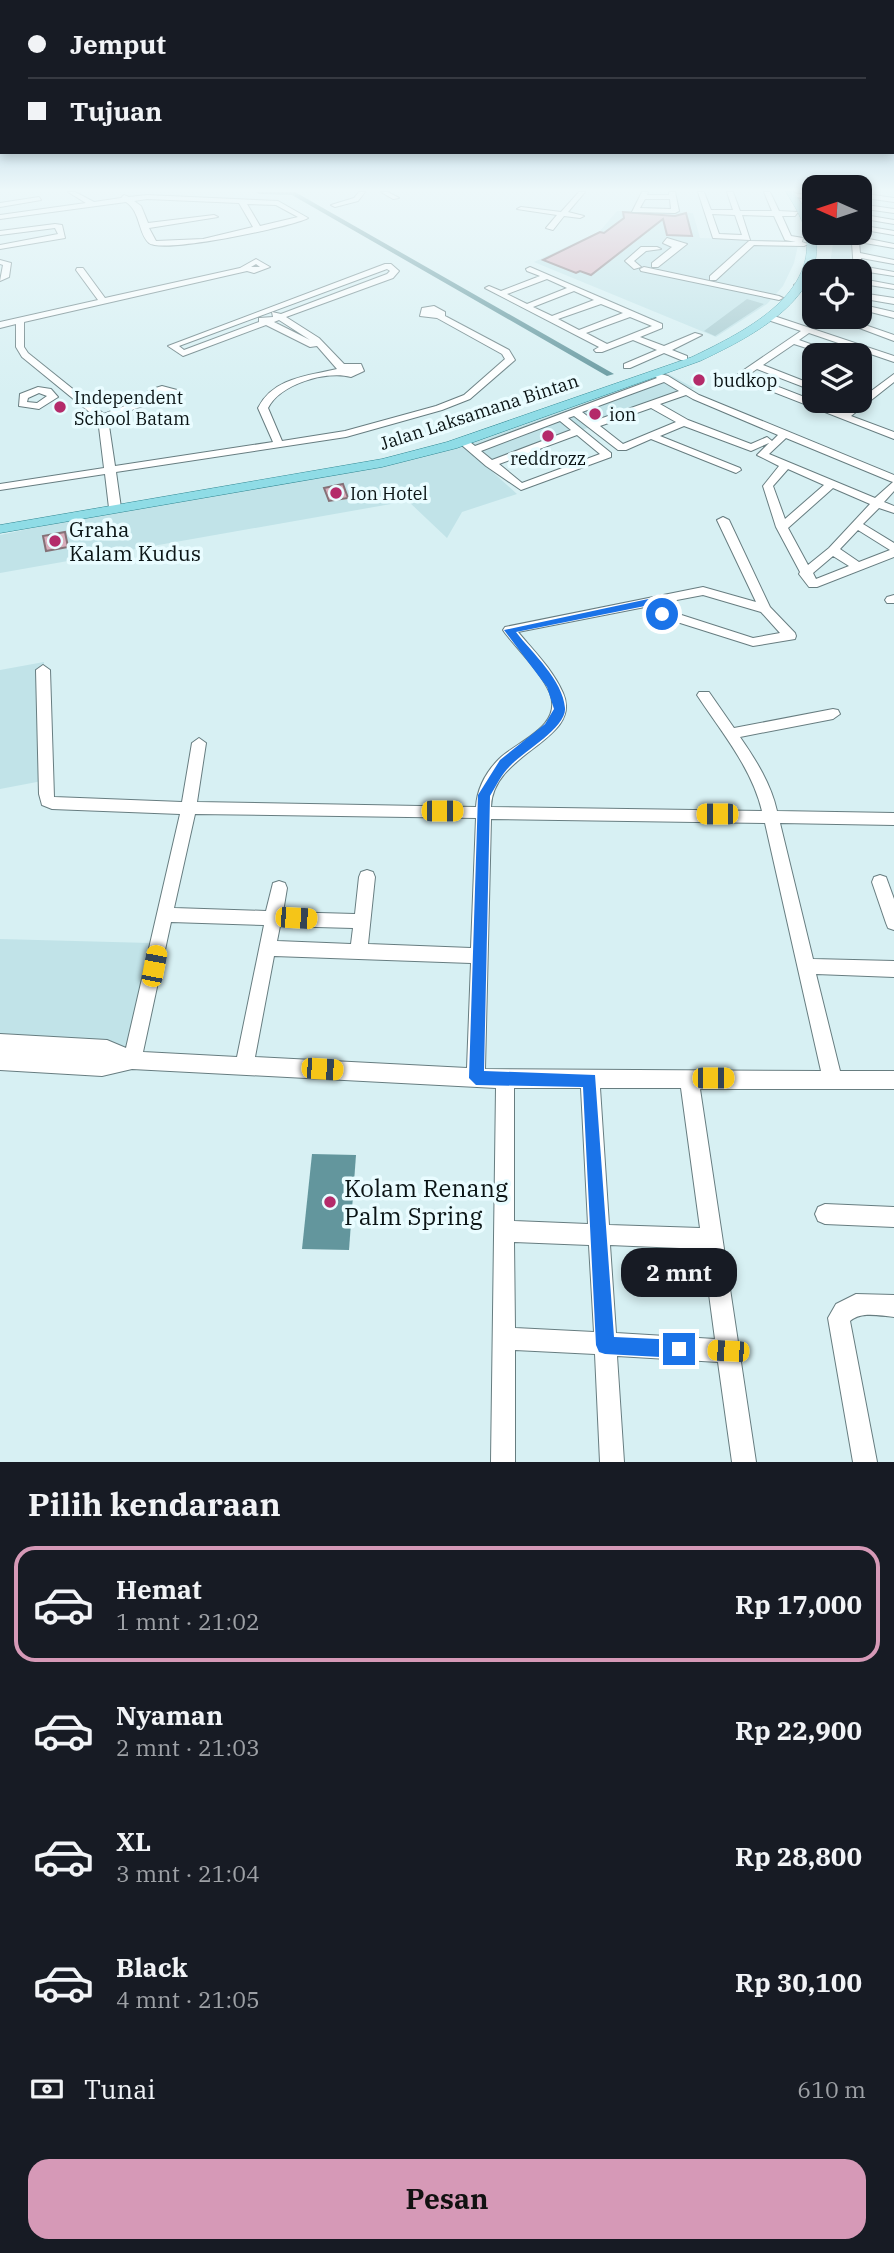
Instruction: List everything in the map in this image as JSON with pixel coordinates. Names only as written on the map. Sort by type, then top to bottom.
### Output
[{"type":"main road","name":"Jalan Laksamana Bintan","points":[[0,529],[362,460],[416,447],[684,358],[752,322],[780,296],[802,267]]},
{"type":"main road","name":"Jalan Laksamana Bintan","points":[[0,520],[115,506],[366,467],[462,441],[615,392],[661,375],[733,342],[771,318],[798,285],[802,271]]},
{"type":"street","points":[[630,260],[645,266],[780,296]]},
{"type":"street","points":[[645,266],[655,260]]},
{"type":"street","points":[[713,278],[733,260]]},
{"type":"street","points":[[0,262],[7,263],[5,277],[0,279]]},
{"type":"street","points":[[388,266],[395,271],[390,276],[183,353],[172,346],[327,289],[388,266]]},
{"type":"street","points":[[645,266],[713,278],[780,296]]},
{"type":"street","points":[[0,325],[245,268]]},
{"type":"street","points":[[489,288],[581,332],[603,349],[659,326],[530,269]]},
{"type":"street","points":[[80,270],[103,301]]},
{"type":"street","points":[[872,270],[894,274]]},
{"type":"street","points":[[502,293],[548,276]]},
{"type":"street","points":[[872,283],[894,287]]},
{"type":"street","points":[[798,285],[802,286]]},
{"type":"street","points":[[528,306],[575,288]]},
{"type":"street","points":[[327,289],[338,295]]},
{"type":"street","points":[[872,296],[894,301]]},
{"type":"street","points":[[554,318],[603,300]]},
{"type":"street","points":[[872,309],[893,315]]},
{"type":"street","points":[[270,311],[316,340],[341,369],[288,385],[265,403],[263,408],[279,446]]},
{"type":"street","points":[[581,332],[632,313]]},
{"type":"street","points":[[254,316],[305,343],[321,347]]},
{"type":"street","points":[[0,487],[346,434],[439,408],[480,388],[510,360],[506,352],[439,316]]},
{"type":"street","points":[[771,318],[846,343]]},
{"type":"street","points":[[20,322],[20,347],[25,355],[103,418],[115,506]]},
{"type":"street","points":[[220,328],[233,335]]},
{"type":"street","points":[[868,329],[894,338]]},
{"type":"street","points":[[802,401],[742,377],[755,365],[808,330]]},
{"type":"street","points":[[627,366],[698,335]]},
{"type":"street","points":[[634,337],[684,358]]},
{"type":"street","points":[[794,341],[802,344]]},
{"type":"street","points":[[872,352],[894,359]]},
{"type":"street","points":[[755,365],[802,385]]},
{"type":"street","points":[[661,375],[696,397],[894,479]]},
{"type":"street","points":[[661,375],[894,469]]},
{"type":"street","points":[[844,416],[894,377]]},
{"type":"street","points":[[52,393],[64,389]]},
{"type":"street","points":[[593,425],[688,391]]},
{"type":"street","points":[[473,450],[615,392]]},
{"type":"street","points":[[103,418],[152,399]]},
{"type":"street","points":[[652,404],[684,422],[754,449],[782,432]]},
{"type":"street","points":[[574,411],[622,448],[684,422]]},
{"type":"street","points":[[836,413],[892,433]]},
{"type":"street","points":[[462,441],[514,484],[524,487],[607,455],[560,416]]},
{"type":"street","points":[[490,464],[578,431]]},
{"type":"street","points":[[782,432],[762,454],[894,510]]},
{"type":"street","points":[[652,436],[736,470]]},
{"type":"street","points":[[785,466],[768,486],[782,527],[805,574],[816,585],[894,551],[857,525]]},
{"type":"street","points":[[782,527],[831,484]]},
{"type":"street","points":[[805,574],[833,550],[894,485]]},
{"type":"street","points":[[653,601],[662,614],[753,642],[790,636],[765,609],[723,520]]},
{"type":"street","points":[[833,550],[859,568]]},
{"type":"street","points":[[476,1078],[483,811],[488,785],[505,763],[558,718],[560,709],[552,686],[509,630],[703,591],[765,609]]},
{"type":"street","points":[[43,670],[47,801],[189,808],[769,814],[894,818]]},
{"type":"street","points":[[704,695],[758,779],[769,814],[832,1078]]},
{"type":"street","points":[[730,734],[833,713]]},
{"type":"street","points":[[132,1060],[189,808],[199,743]]},
{"type":"street","points":[[359,952],[367,877]]},
{"type":"street","points":[[880,882],[894,923]]},
{"type":"street","points":[[245,1064],[279,888]]},
{"type":"street","points":[[164,915],[362,921]]},
{"type":"street","points":[[266,948],[480,956]]},
{"type":"street","points":[[806,966],[894,969]]},
{"type":"street","points":[[0,1043],[107,1049],[132,1060]]},
{"type":"street","points":[[0,1061],[102,1068],[132,1060],[245,1064],[505,1079],[894,1080]]},
{"type":"street","points":[[689,1078],[744,1462]]},
{"type":"street","points":[[503,1462],[505,1079]]},
{"type":"street","points":[[590,1080],[612,1462]]},
{"type":"street","points":[[825,1214],[894,1217]]},
{"type":"street","points":[[504,1231],[712,1239]]},
{"type":"street","points":[[865,1462],[839,1318],[844,1309],[854,1304],[894,1306]]},
{"type":"street","points":[[504,1338],[728,1351]]},
{"type":"shaded area","points":[[795,260],[783,286],[767,304],[716,337],[534,262]]},
{"type":"shaded area","points":[[747,299],[764,304],[715,336],[704,331]]},
{"type":"shaded area","points":[[661,370],[694,388],[486,466],[517,494],[462,512],[447,538],[408,501],[0,573],[0,535],[184,496],[407,456]]},
{"type":"shaded area","points":[[44,662],[42,781],[0,789],[0,670]]},
{"type":"shaded area","points":[[0,939],[150,943],[122,1069],[0,1065]]},
{"type":"shaded area","name":"Kolam Renang Palm Spring","points":[[312,1154],[356,1155],[349,1250],[302,1249]]},
{"type":"building","points":[[544,260],[610,260],[591,275],[580,271],[576,273]]},
{"type":"building","name":"Ion Hotel","points":[[343,484],[348,498],[329,501],[324,488]]},
{"type":"building","name":"Graha Kalam Kudus","points":[[65,532],[68,547],[46,551],[43,536]]},
{"type":"waterway","points":[[411,260],[610,374]]},
{"type":"place","name":"budkop","points":[[699,380]]},
{"type":"place","name":"Independent School Batam","points":[[60,407]]},
{"type":"place","name":"ion","points":[[595,414]]},
{"type":"place","name":"reddrozz","points":[[548,436]]},
{"type":"place","name":"Ion Hotel","points":[[336,493]]},
{"type":"place","name":"Graha Kalam Kudus","points":[[55,541]]},
{"type":"place","name":"Kolam Renang Palm Spring","points":[[330,1202]]},
{"type":"route","points":[[662,614],[653,601],[509,630],[552,686],[559,699],[560,709],[558,718],[549,727],[505,763],[488,785],[484,795],[476,1078],[590,1080],[605,1345],[679,1349]]}]
